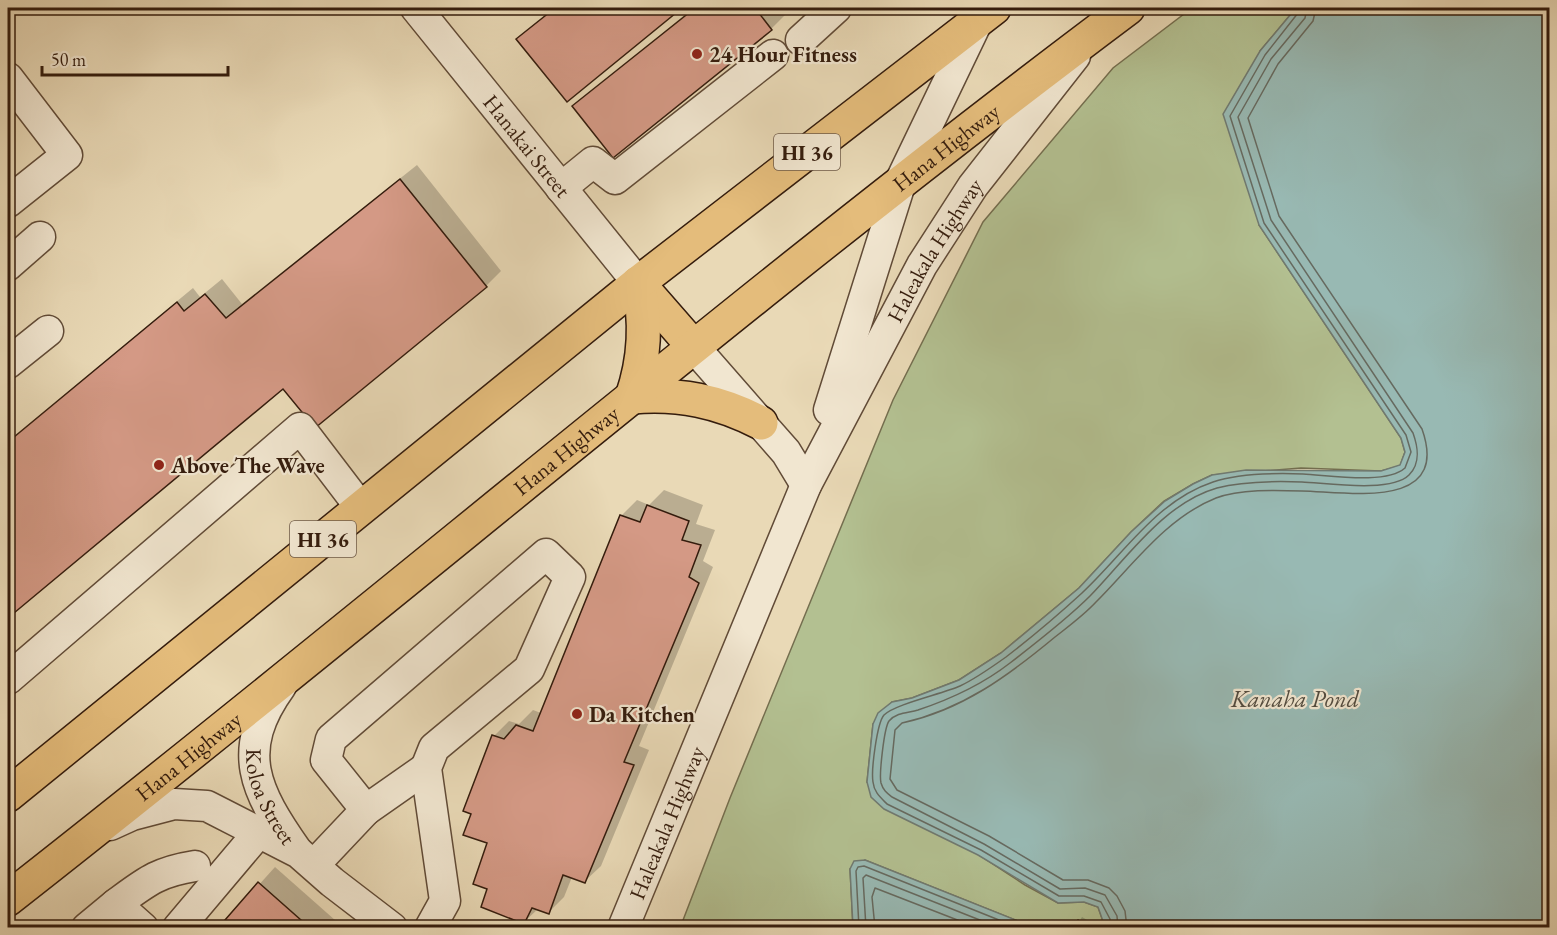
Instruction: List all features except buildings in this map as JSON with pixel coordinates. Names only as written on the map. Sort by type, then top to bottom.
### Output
[{"type":"main road","name":"Hana Highway","points":[[8,899],[290,674],[902,178],[1128,8]]},
{"type":"main road","name":"HI 36","points":[[8,795],[638,282],[986,15]]},
{"type":"main road","points":[[638,282],[693,346]]},
{"type":"main road","points":[[638,282],[644,340],[638,379],[632,397],[654,395],[699,399],[741,412],[761,423]]},
{"type":"street","name":"Hanakai Street","points":[[416,8],[638,282]]},
{"type":"street","points":[[801,40],[836,8]]},
{"type":"street","name":"Haleakala Highway","points":[[628,915],[806,485],[902,178],[986,15]]},
{"type":"street","name":"Haleakala Highway","points":[[806,485],[922,265],[973,186],[1092,34]]},
{"type":"street","points":[[561,188],[593,162],[615,178],[773,55]]},
{"type":"street","points":[[8,78],[67,155],[13,188]]},
{"type":"street","points":[[8,265],[40,237]]},
{"type":"street","points":[[8,363],[48,332]]},
{"type":"street","points":[[693,346],[786,452],[806,485]]},
{"type":"street","points":[[8,679],[300,428],[361,508]]},
{"type":"street","points":[[366,810],[326,760],[331,739],[546,554],[570,577],[529,669],[434,748],[426,768],[445,901],[430,927]]},
{"type":"street","name":"Koloa Street","points":[[290,674],[266,706],[258,724],[253,760],[266,802],[306,859]]},
{"type":"street","points":[[306,859],[366,810],[426,768]]},
{"type":"street","name":"Koloa Street","points":[[88,836],[132,815],[188,802],[207,806],[306,859],[392,927]]},
{"type":"street","points":[[178,927],[259,832]]},
{"type":"street","points":[[87,927],[146,881],[166,871],[195,866]]},
{"type":"street","points":[[116,904],[143,927]]},
{"type":"street","points":[[604,927],[628,915]]},
{"type":"green space","points":[[1192,8],[1296,8],[1260,51],[1259,225],[1401,438],[1405,452],[1400,466],[1381,471],[1301,468],[1212,475],[1193,484],[1164,501],[1131,532],[1079,588],[1001,653],[959,680],[912,698],[892,702],[873,724],[867,782],[1025,885],[1058,903],[1084,902],[1098,907],[1105,927],[1033,927],[865,860],[850,869],[853,927],[680,928],[730,798],[893,400],[983,222],[1113,68]]},
{"type":"water","name":"Kanaha Pond","points":[[1296,8],[1549,8],[1549,927],[1105,927],[1098,907],[1084,902],[1058,903],[978,855],[884,809],[871,797],[867,782],[873,724],[878,713],[892,702],[912,698],[959,680],[1001,653],[1079,588],[1131,532],[1165,501],[1212,475],[1246,470],[1381,471],[1400,465],[1405,452],[1401,438],[1259,225],[1223,114],[1260,51]]},
{"type":"water","points":[[865,860],[1033,927],[853,927],[850,869],[854,861]]},
{"type":"place","name":"24 Hour Fitness","points":[[697,54]]},
{"type":"place","name":"Above The Wave","points":[[159,465]]},
{"type":"place","name":"Da Kitchen","points":[[577,714]]}]
